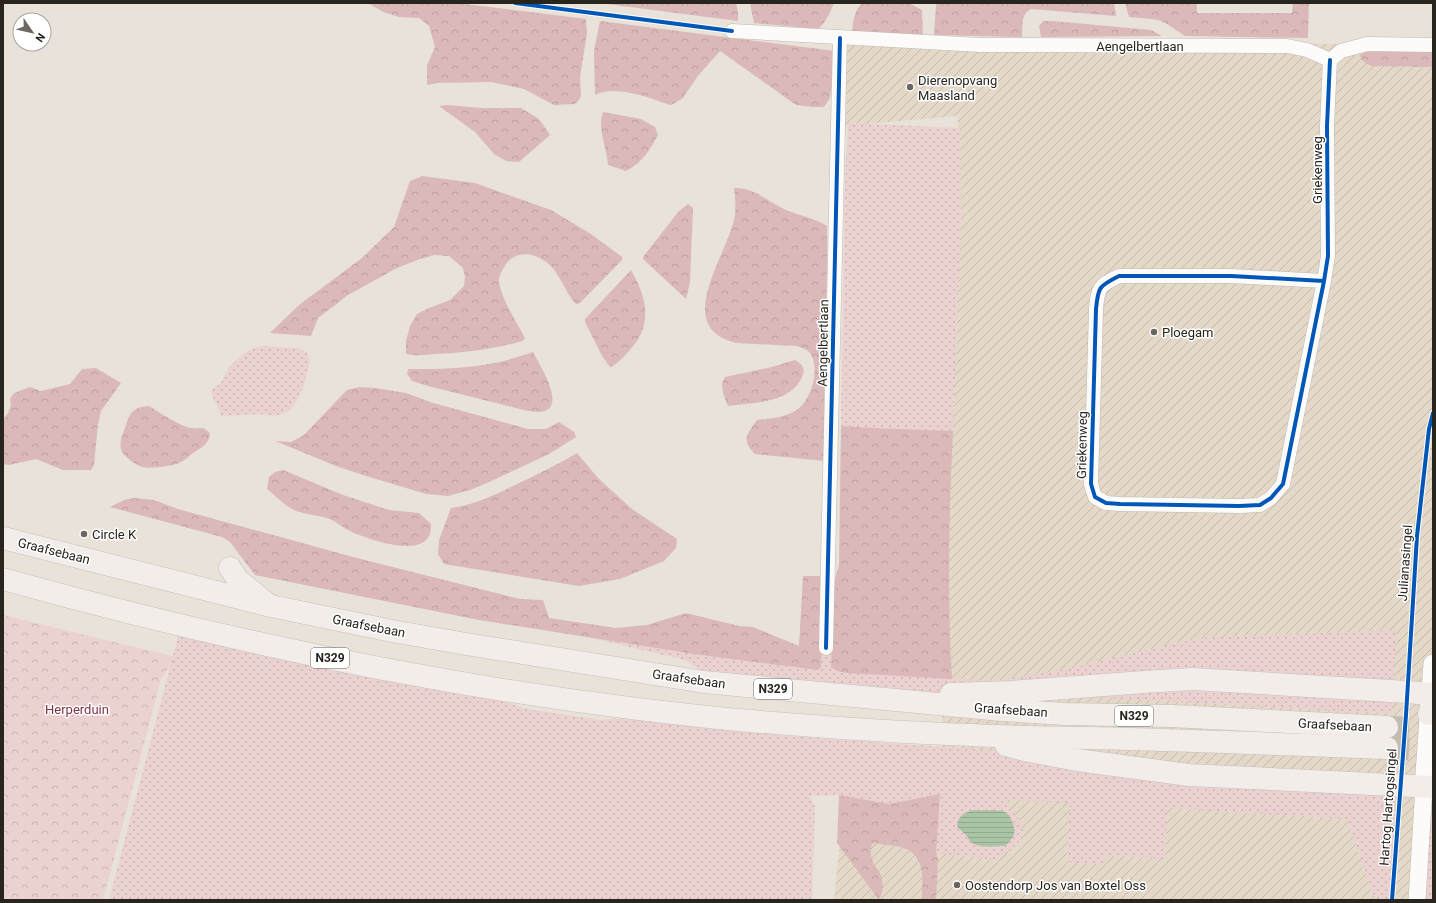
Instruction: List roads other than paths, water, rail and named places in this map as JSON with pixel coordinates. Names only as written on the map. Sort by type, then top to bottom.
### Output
[{"type":"main road","name":"Graafsebaan","points":[[3,538],[271,606],[466,644],[704,682],[880,700],[1002,710],[1065,714],[1172,716],[1387,738],[1129,739],[974,736],[814,726],[723,718],[578,701],[469,684],[343,661],[212,633],[98,606],[3,579]]},
{"type":"main road","points":[[230,568],[243,584],[271,606]]},
{"type":"main road","points":[[1428,787],[1433,664]]},
{"type":"main road","name":"N329","points":[[880,700],[943,694],[1011,692],[1192,679],[1407,692],[1431,704]]},
{"type":"main road","name":"N329","points":[[974,736],[1024,750],[1077,760],[1189,775],[1428,787]]},
{"type":"street","name":"Aengelbertlaan","points":[[732,31],[1007,46],[1287,46],[1308,50],[1330,60]]},
{"type":"street","name":"Aengelbertlaan","points":[[826,648],[840,38]]},
{"type":"street","points":[[1330,60],[1341,51],[1367,44],[1433,45]]},
{"type":"street","name":"Griekenweg","points":[[1324,280],[1231,276],[1119,276],[1103,284],[1098,294],[1096,310],[1090,484],[1095,497],[1106,503],[1120,504],[1260,505],[1271,498],[1282,484],[1324,280],[1328,256],[1327,126],[1330,60]]},
{"type":"street","points":[[1417,900],[1428,787]]},
{"type":"tunnel","points":[[1387,727],[1433,729]]},
{"type":"tunnel","points":[[1387,748],[1433,751]]},
{"type":"place","name":"Dierenopvang Maasland","points":[[910,87]]},
{"type":"place","name":"Ploegam","points":[[1154,332]]},
{"type":"place","name":"Circle K","points":[[84,534]]},
{"type":"place","name":"Oostendorp Jos van Boxtel Oss","points":[[957,885]]},
{"type":"park label","name":"Herperduin","points":[[77,709]]}]
